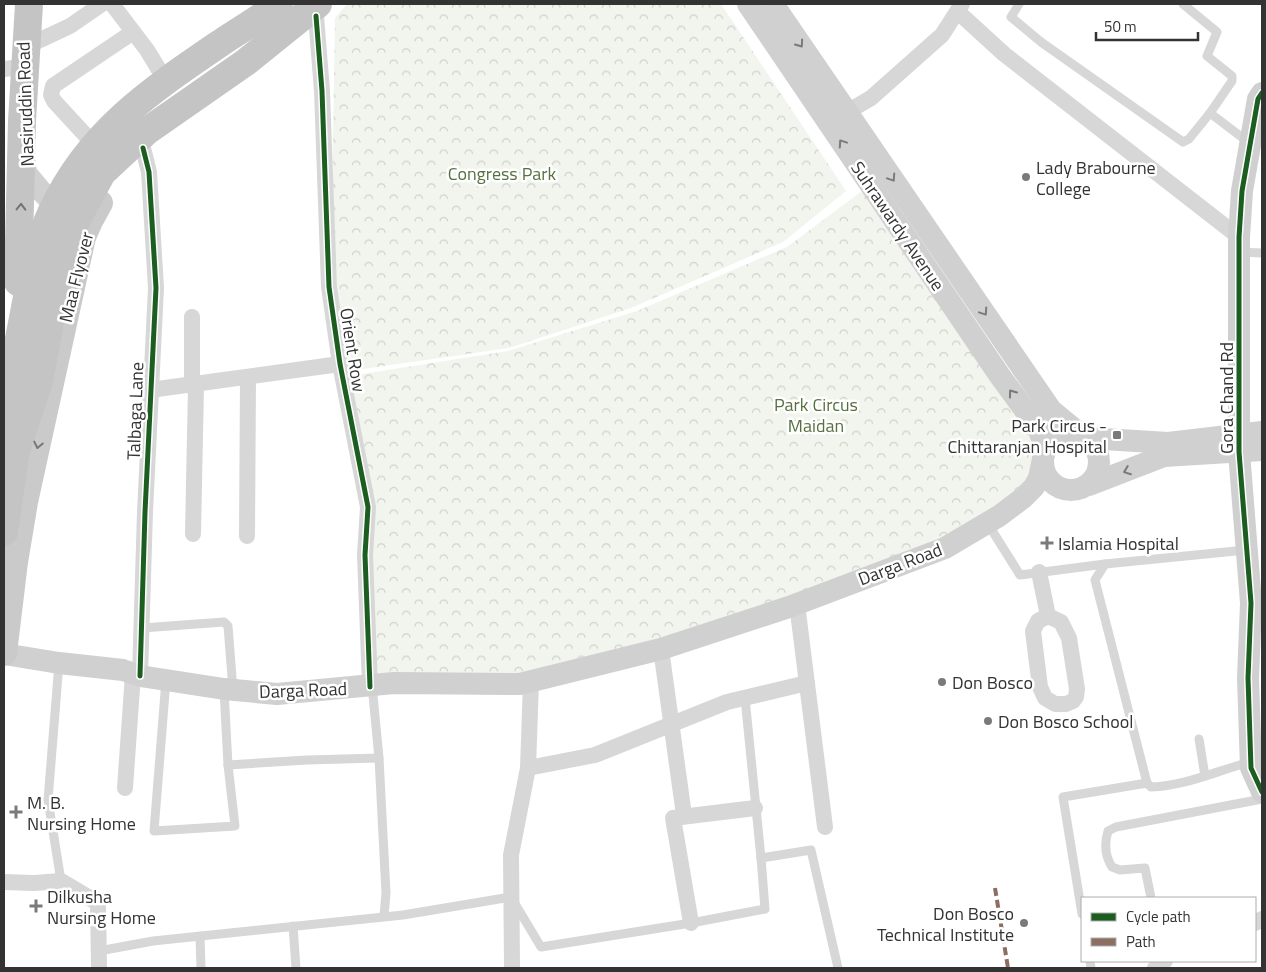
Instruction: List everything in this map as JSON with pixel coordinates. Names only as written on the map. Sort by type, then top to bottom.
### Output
[{"type":"highway","points":[[18,344],[22,121],[29,4]]},
{"type":"highway","name":"Maa Flyover","points":[[4,532],[18,344],[38,251],[48,220],[68,180],[106,130],[135,105],[185,68],[279,4]]},
{"type":"highway","name":"Maa Flyover","points":[[10,454],[50,260],[66,218],[82,186],[127,132],[140,120],[316,7]]},
{"type":"main road","name":"Nasiruddin Road","points":[[23,4],[16,61],[26,173],[47,197],[90,221]]},
{"type":"main road","points":[[4,380],[26,265],[47,197],[56,177],[121,106],[161,73],[261,4]]},
{"type":"main road","name":"Suhrawardy Avenue","points":[[748,4],[994,368],[1038,428],[1044,454]]},
{"type":"main road","name":"Suhrawardy Avenue","points":[[773,4],[1052,410],[1084,436]]},
{"type":"main road","name":"Maa Flyover","points":[[4,653],[15,562],[25,502],[83,237],[90,221],[122,166],[155,138],[255,69],[305,28],[316,7]]},
{"type":"main road","name":"Gora Chand Rd","points":[[1262,93],[1258,99],[1242,191],[1239,244],[1239,443],[1246,550],[1257,603],[1248,678],[1256,736],[1251,768],[1262,792]]},
{"type":"main road","points":[[1239,443],[1262,432]]},
{"type":"main road","points":[[1084,436],[1094,445],[1099,454],[1100,464],[1094,480],[1080,488],[1062,489],[1053,484],[1044,470],[1044,454],[1051,442],[1059,436],[1070,433],[1084,436],[1168,443],[1239,443],[1262,450]]},
{"type":"main road","name":"Darga Road","points":[[993,519],[1164,456],[1239,443]]},
{"type":"main road","name":"Darga Road","points":[[4,653],[59,663],[123,670],[136,675],[228,690],[277,694],[394,683],[520,684],[531,682],[661,649],[797,604],[945,548],[1024,498],[1034,488],[1039,478],[1044,454]]},
{"type":"street","points":[[16,61],[102,4]]},
{"type":"street","points":[[112,4],[161,73]]},
{"type":"street","name":"Orient Row","points":[[316,7],[322,91],[329,287],[340,364],[368,507],[365,555],[371,686]]},
{"type":"street","points":[[847,112],[871,98],[942,35],[960,8],[1004,54],[1239,244]]},
{"type":"street","points":[[89,139],[54,101],[51,95],[54,86],[133,32]]},
{"type":"street","name":"Talbaga Lane","points":[[125,788],[142,628],[150,390],[156,288],[149,172],[143,148]]},
{"type":"street","points":[[192,317],[194,385],[193,534]]},
{"type":"street","points":[[150,390],[340,364]]},
{"type":"street","points":[[247,536],[248,377]]},
{"type":"street","points":[[1039,572],[1048,616]]},
{"type":"street","points":[[797,604],[825,827]]},
{"type":"street","points":[[1048,616],[1061,622],[1069,638],[1077,689],[1076,697],[1073,701],[1066,704],[1055,704],[1045,698],[1040,687],[1033,631],[1038,621],[1048,616]]},
{"type":"street","points":[[661,649],[683,808]]},
{"type":"street","points":[[512,968],[510,855],[528,768],[531,682]]},
{"type":"street","points":[[528,768],[595,755],[727,702],[807,683]]},
{"type":"street","points":[[691,923],[673,818],[755,808]]},
{"type":"street","points":[[4,882],[34,883],[61,881],[98,903],[99,968]]},
{"type":"lane","points":[[1019,4],[1011,17],[1041,42],[1183,142],[1189,140],[1210,113],[1232,81],[1232,76],[1207,56],[1217,32],[1182,4]]},
{"type":"lane","points":[[1210,113],[1250,143]]},
{"type":"lane","points":[[1239,244],[1262,253]]},
{"type":"lane","points":[[993,519],[1020,575],[1105,564],[1246,550]]},
{"type":"lane","points":[[1105,564],[1095,580],[1147,783],[1151,787],[1160,787],[1195,780],[1222,769],[1251,762]]},
{"type":"lane","points":[[142,628],[224,622],[228,626],[228,765],[235,826],[154,831],[166,680]]},
{"type":"lane","points":[[59,663],[48,800],[61,881]]},
{"type":"lane","points":[[371,686],[379,758],[386,893],[384,916]]},
{"type":"lane","points":[[99,951],[153,941],[384,916],[403,916],[510,897],[541,947],[765,909],[745,698]]},
{"type":"lane","points":[[1199,738],[1205,776]]},
{"type":"lane","points":[[228,765],[379,758]]},
{"type":"lane","points":[[1081,908],[1063,797],[1147,783]]},
{"type":"lane","points":[[1151,897],[1145,868],[1120,870],[1112,868],[1108,861],[1104,842],[1108,831],[1116,827],[1262,799]]},
{"type":"lane","points":[[761,858],[811,850],[838,968]]},
{"type":"lane","points":[[293,926],[296,968]]},
{"type":"lane","points":[[200,936],[201,968]]},
{"type":"green space","name":"Congress Park","points":[[347,4],[721,4],[846,191],[783,242],[631,308],[509,348],[349,371],[338,308],[332,201],[335,18]]},
{"type":"green space","name":"Park Circus Maidan","points":[[862,191],[993,379],[1055,463],[937,546],[653,651],[520,677],[376,676],[350,376],[508,351],[637,311],[787,247]]},
{"type":"marked path","points":[[995,888],[1008,968]]},
{"type":"cycle path","points":[[316,16],[322,91],[329,287],[340,364],[368,507],[365,555],[370,687]]},
{"type":"cycle path","points":[[1262,93],[1258,99],[1242,191],[1239,237],[1239,452],[1251,603],[1248,678],[1251,768],[1262,792]]},
{"type":"cycle path","points":[[140,676],[145,512],[156,288],[149,172],[143,148]]},
{"type":"place","name":"Lady Brabourne College","points":[[1026,177]]},
{"type":"place","name":"Park Circus - Chittaranjan Hospital","points":[[1117,435]]},
{"type":"place","name":"Islamia Hospital","points":[[1047,543]]},
{"type":"place","name":"Don Bosco","points":[[942,682]]},
{"type":"place","name":"Don Bosco School","points":[[988,721]]},
{"type":"place","name":"M. B. Nursing Home","points":[[16,812]]},
{"type":"place","name":"Dilkusha Nursing Home","points":[[36,906]]},
{"type":"place","name":"Don Bosco Technical Institute","points":[[1024,923]]}]
